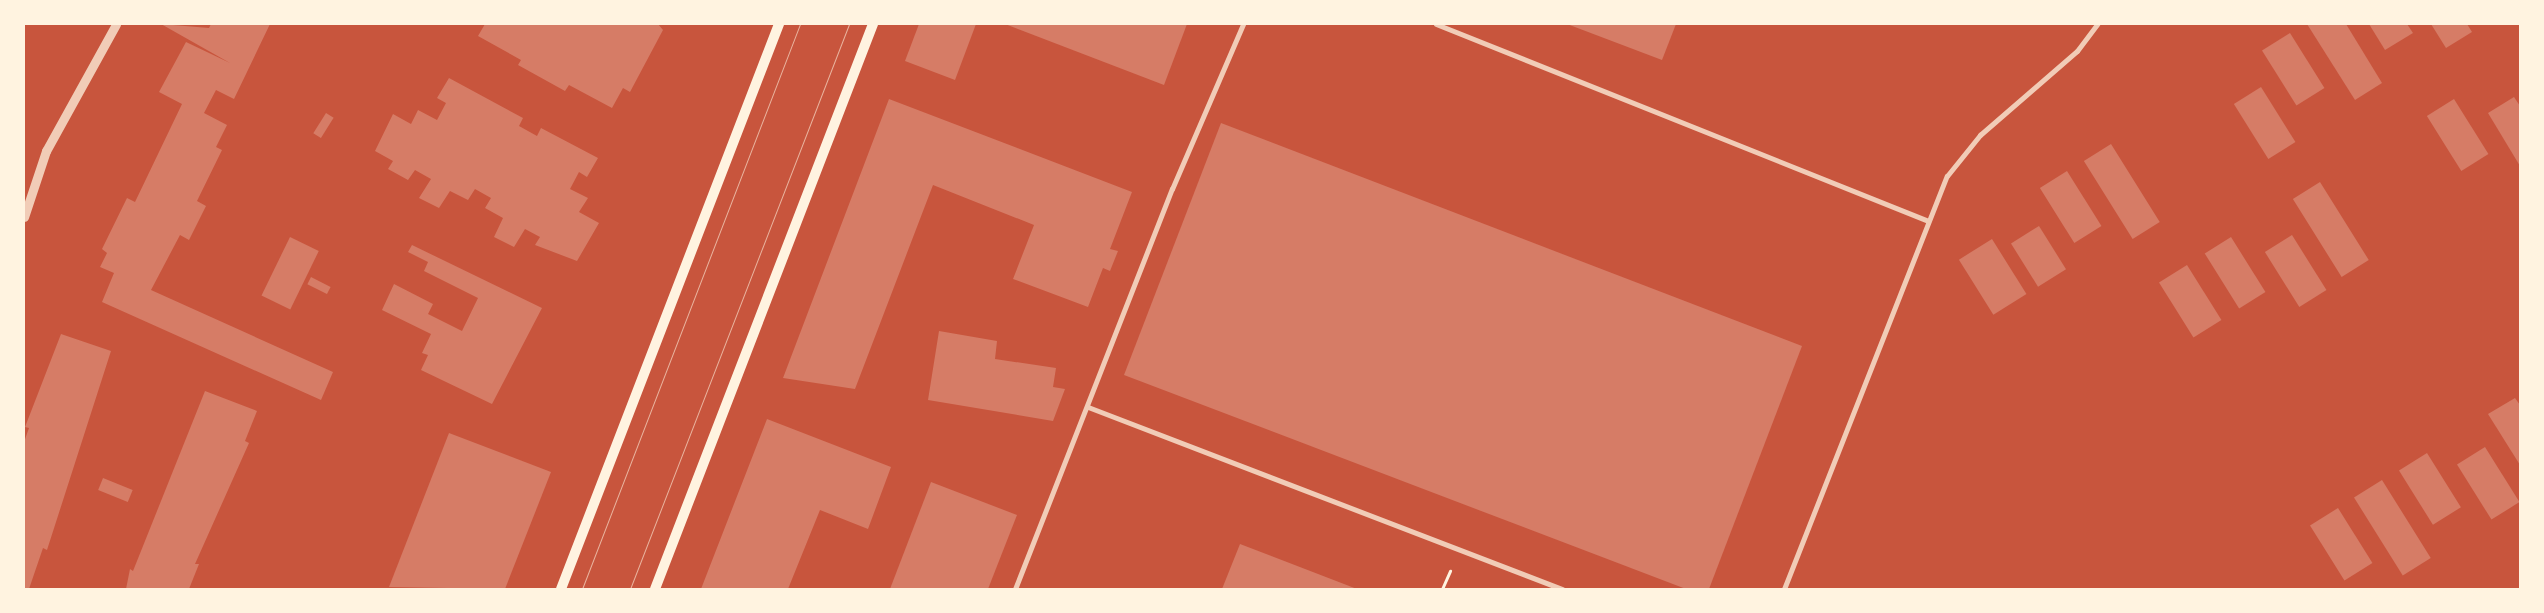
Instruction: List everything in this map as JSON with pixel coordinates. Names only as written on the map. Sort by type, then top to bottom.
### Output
[{"type":"main road","points":[[561,589],[779,24]]},
{"type":"main road","points":[[655,589],[873,24]]},
{"type":"street","points":[[24,217],[46,152],[116,24]]},
{"type":"street","points":[[1015,589],[1088,407],[1172,188],[1243,24]]},
{"type":"street","points":[[1436,24],[1926,220]]},
{"type":"street","points":[[1784,589],[1926,220],[1947,176],[1964,152],[2077,51],[2097,24]]},
{"type":"street","points":[[1088,407],[1562,589]]},
{"type":"building","points":[[161,24],[209,28],[211,24],[270,24],[234,99],[216,90],[204,113],[227,125],[216,147],[222,150],[197,201],[206,206],[189,240],[180,235],[151,290],[333,372],[321,400],[102,302],[114,273],[100,267],[107,253],[102,249],[127,198],[135,202],[182,104],[159,92],[186,42],[230,63]]},
{"type":"building","points":[[485,24],[658,24],[663,30],[630,92],[623,88],[612,108],[569,85],[565,91],[518,65],[521,60],[478,36]]},
{"type":"building","points":[[919,24],[976,24],[955,80],[905,61]]},
{"type":"building","points":[[1005,24],[1187,24],[1164,85]]},
{"type":"building","points":[[1567,24],[1676,24],[1662,60]]},
{"type":"building","points":[[2307,24],[2346,24],[2382,83],[2355,100]]},
{"type":"building","points":[[2369,24],[2407,24],[2413,33],[2385,50]]},
{"type":"building","points":[[2431,24],[2467,24],[2472,32],[2446,48]]},
{"type":"building","points":[[2290,33],[2324,88],[2296,106],[2262,50]]},
{"type":"building","points":[[449,78],[523,118],[519,126],[537,136],[541,128],[598,158],[587,177],[579,172],[570,189],[588,198],[579,212],[599,223],[577,261],[535,245],[540,237],[525,229],[514,247],[494,237],[503,218],[485,208],[491,198],[475,189],[468,200],[450,191],[439,208],[419,198],[431,179],[415,170],[408,180],[388,169],[393,161],[375,151],[393,114],[411,124],[418,110],[437,120],[446,103],[437,98]]},
{"type":"building","points":[[2261,87],[2295,142],[2268,159],[2234,104]]},
{"type":"building","points":[[2514,97],[2520,106],[2520,166],[2488,113]]},
{"type":"building","points":[[889,99],[1132,192],[1110,249],[1118,251],[1110,271],[1103,268],[1088,307],[1013,279],[1034,225],[933,185],[855,389],[783,378]]},
{"type":"building","points":[[2454,99],[2488,154],[2461,171],[2427,116]]},
{"type":"building","points":[[326,113],[334,118],[321,138],[313,133]]},
{"type":"building","points":[[1221,123],[1802,346],[1709,589],[1686,589],[1124,375]]},
{"type":"building","points":[[2111,144],[2160,222],[2133,239],[2084,161]]},
{"type":"building","points":[[2067,171],[2101,226],[2074,243],[2040,188]]},
{"type":"building","points":[[2320,182],[2369,260],[2342,277],[2293,199]]},
{"type":"building","points":[[2039,226],[2066,269],[2038,287],[2011,243]]},
{"type":"building","points":[[2292,235],[2326,290],[2299,307],[2265,252]]},
{"type":"building","points":[[290,237],[319,251],[290,309],[262,295]]},
{"type":"building","points":[[2231,237],[2265,292],[2239,309],[2205,253]]},
{"type":"building","points":[[1992,239],[2026,294],[1993,315],[1959,260]]},
{"type":"building","points":[[412,245],[542,308],[492,404],[421,370],[428,355],[422,353],[431,334],[382,310],[394,284],[433,304],[428,314],[462,331],[478,298],[424,271],[428,262],[408,252]]},
{"type":"building","points":[[2187,265],[2221,320],[2193,338],[2159,282]]},
{"type":"building","points":[[311,277],[331,287],[327,294],[307,284]]},
{"type":"building","points":[[939,331],[997,341],[995,359],[1056,368],[1053,387],[1065,389],[1053,421],[928,400]]},
{"type":"building","points":[[61,334],[111,351],[47,550],[43,548],[29,589],[24,589],[24,442],[29,428],[25,427]]},
{"type":"building","points":[[205,391],[257,411],[245,441],[249,443],[195,564],[199,564],[189,589],[126,589],[130,569],[133,571]]},
{"type":"building","points":[[2515,398],[2520,405],[2520,465],[2488,414]]},
{"type":"building","points":[[767,419],[891,467],[868,529],[820,510],[788,589],[701,589]]},
{"type":"building","points":[[449,433],[551,472],[505,589],[389,587]]},
{"type":"building","points":[[2485,447],[2519,502],[2491,520],[2457,464]]},
{"type":"building","points":[[2427,453],[2461,507],[2433,525],[2399,470]]},
{"type":"building","points":[[103,478],[133,490],[128,502],[98,490]]},
{"type":"building","points":[[2382,480],[2431,558],[2403,576],[2354,497]]},
{"type":"building","points":[[931,482],[1017,515],[988,589],[890,589]]},
{"type":"building","points":[[2338,508],[2372,563],[2344,581],[2310,525]]},
{"type":"building","points":[[1240,544],[1357,589],[1222,589]]},
{"type":"tram line","points":[[582,589],[800,24]]},
{"type":"tram line","points":[[630,589],[849,24]]}]
